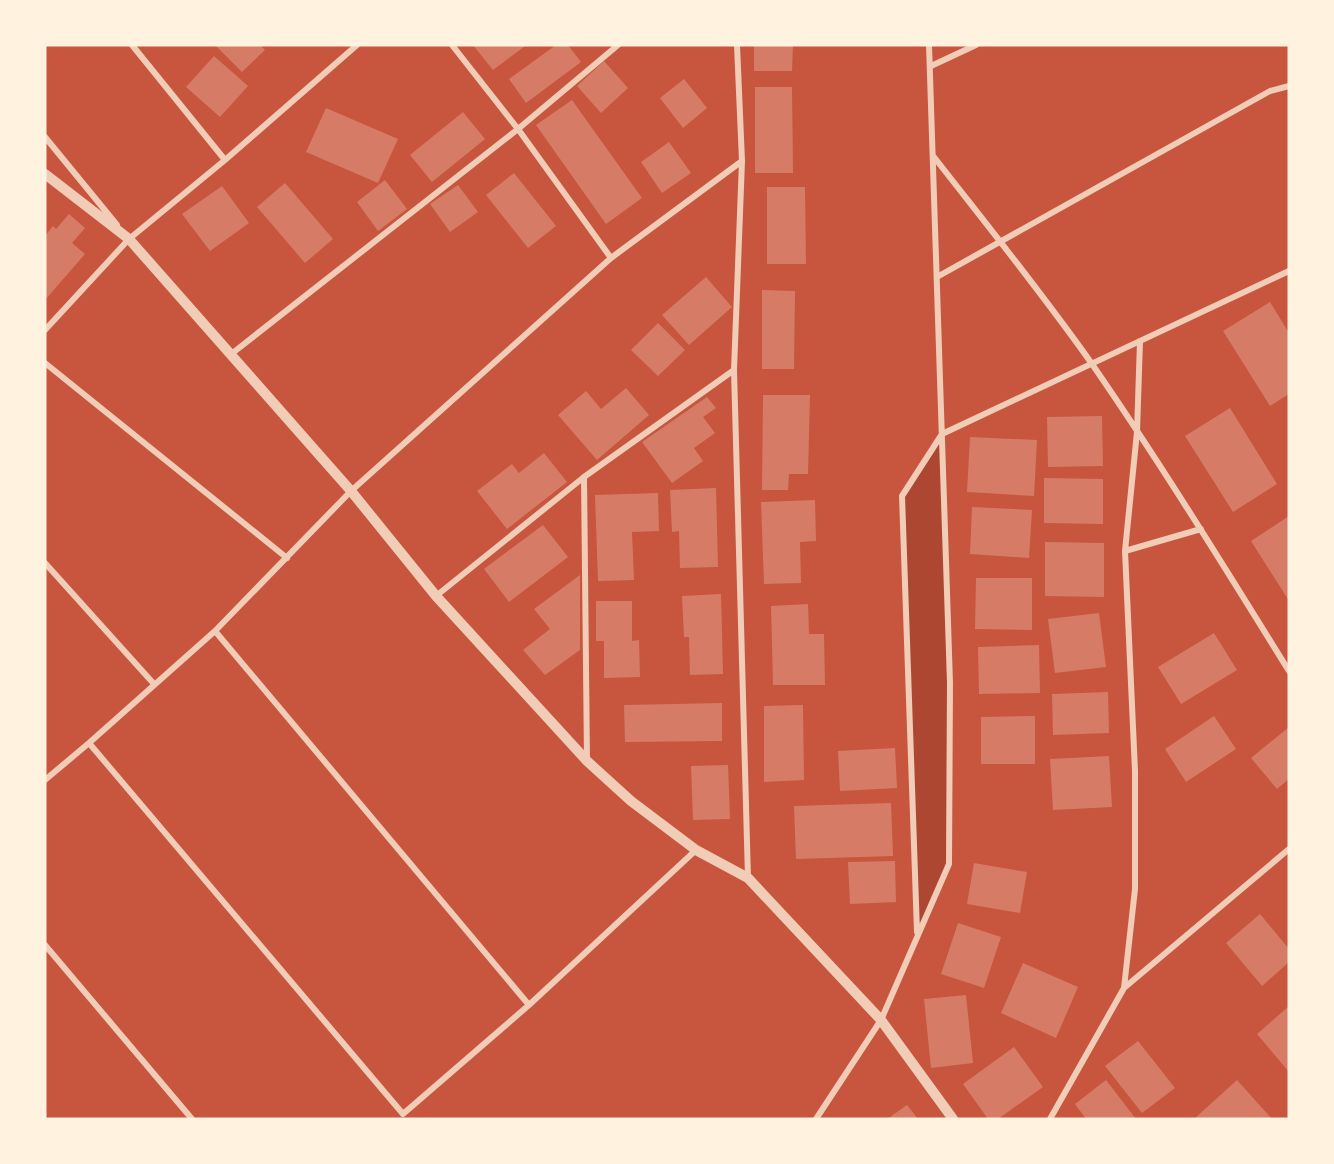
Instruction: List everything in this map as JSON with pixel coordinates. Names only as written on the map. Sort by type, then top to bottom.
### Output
[{"type":"street","points":[[132,45],[225,160]]},
{"type":"street","points":[[45,330],[129,239],[225,160],[357,45]]},
{"type":"street","points":[[452,45],[518,129],[611,258]]},
{"type":"street","points":[[230,355],[518,129],[618,45]]},
{"type":"street","points":[[737,45],[742,161],[734,370],[748,878]]},
{"type":"street","points":[[816,1119],[881,1020],[949,864],[950,683],[929,45]]},
{"type":"street","points":[[931,66],[976,45]]},
{"type":"street","points":[[937,277],[1269,91],[1289,86]]},
{"type":"street","points":[[45,137],[129,239],[351,491],[436,596],[587,761],[631,801],[696,850],[748,878],[881,1020],[953,1119]]},
{"type":"street","points":[[934,157],[1091,364],[1201,529],[1289,671]]},
{"type":"street","points":[[45,780],[215,631],[351,491],[611,258],[742,161]]},
{"type":"street","points":[[45,174],[129,239]]},
{"type":"street","points":[[917,936],[902,496],[942,434],[1289,272]]},
{"type":"street","points":[[1124,988],[1135,889],[1135,771],[1125,551],[1137,432],[1140,341]]},
{"type":"street","points":[[45,363],[287,558]]},
{"type":"street","points":[[436,596],[584,477],[734,370]]},
{"type":"street","points":[[584,477],[587,761]]},
{"type":"street","points":[[1125,551],[1201,529]]},
{"type":"street","points":[[45,563],[154,684]]},
{"type":"street","points":[[215,631],[529,1005]]},
{"type":"street","points":[[89,743],[403,1114],[529,1005],[696,850]]},
{"type":"street","points":[[1050,1119],[1124,988],[1289,849]]},
{"type":"street","points":[[45,945],[192,1119]]},
{"type":"shaded area","points":[[942,434],[950,683],[949,864],[917,936],[902,496]]},
{"type":"building","points":[[215,45],[260,45],[265,50],[242,72]]},
{"type":"building","points":[[473,45],[524,45],[525,46],[493,70]]},
{"type":"building","points":[[556,45],[568,45],[581,62],[526,103],[509,79]]},
{"type":"building","points":[[754,45],[793,45],[792,71],[754,71]]},
{"type":"building","points":[[214,56],[248,86],[220,117],[186,87]]},
{"type":"building","points":[[604,61],[628,88],[601,113],[577,86]]},
{"type":"building","points":[[684,79],[707,108],[683,128],[660,98]]},
{"type":"building","points":[[755,87],[792,87],[793,173],[755,173]]},
{"type":"building","points":[[572,100],[642,198],[606,224],[536,125]]},
{"type":"building","points":[[326,108],[398,139],[378,183],[306,152]]},
{"type":"building","points":[[463,112],[485,139],[432,182],[410,155]]},
{"type":"building","points":[[669,142],[691,173],[662,193],[641,162]]},
{"type":"building","points":[[514,173],[556,226],[528,248],[486,195]]},
{"type":"building","points":[[385,180],[407,209],[378,231],[357,202]]},
{"type":"building","points":[[285,183],[333,239],[305,263],[257,207]]},
{"type":"building","points":[[458,185],[478,212],[450,232],[430,204]]},
{"type":"building","points":[[222,186],[249,223],[210,251],[182,214]]},
{"type":"building","points":[[767,187],[805,187],[806,264],[767,264]]},
{"type":"building","points":[[69,214],[85,228],[72,243],[85,254],[45,300],[45,236],[53,226],[56,229]]},
{"type":"building","points":[[706,277],[732,307],[689,345],[662,315]]},
{"type":"building","points":[[762,290],[795,291],[794,369],[762,369]]},
{"type":"building","points":[[1270,302],[1289,333],[1289,394],[1270,406],[1223,331]]},
{"type":"building","points":[[658,323],[685,350],[658,376],[631,350]]},
{"type":"building","points":[[626,388],[649,415],[597,460],[558,415],[586,391],[601,409]]},
{"type":"building","points":[[763,395],[810,395],[808,474],[789,474],[788,490],[762,490]]},
{"type":"building","points":[[707,397],[716,408],[703,417],[715,433],[694,448],[703,461],[672,483],[642,442]]},
{"type":"building","points":[[1230,408],[1277,484],[1233,512],[1185,436]]},
{"type":"building","points":[[1102,416],[1103,466],[1048,467],[1047,417]]},
{"type":"building","points":[[970,437],[1037,440],[1034,496],[967,492]]},
{"type":"building","points":[[544,453],[567,482],[507,529],[477,491],[512,464],[519,473]]},
{"type":"building","points":[[1044,478],[1103,479],[1103,524],[1044,523]]},
{"type":"building","points":[[716,488],[718,567],[680,568],[679,531],[672,532],[670,490]]},
{"type":"building","points":[[658,493],[659,531],[632,532],[634,580],[598,581],[595,495]]},
{"type":"building","points":[[815,500],[816,541],[800,542],[801,583],[764,584],[761,502]]},
{"type":"building","points":[[972,507],[1032,510],[1029,558],[970,554]]},
{"type":"building","points":[[1289,516],[1289,601],[1251,541]]},
{"type":"building","points":[[543,525],[568,557],[509,602],[484,569]]},
{"type":"building","points":[[1045,542],[1104,543],[1104,597],[1045,596]]},
{"type":"building","points":[[580,575],[580,650],[545,675],[523,650],[550,629],[534,609]]},
{"type":"building","points":[[976,578],[1032,578],[1032,630],[975,629]]},
{"type":"building","points":[[721,594],[723,674],[690,675],[689,637],[684,637],[682,596]]},
{"type":"building","points":[[596,601],[632,601],[632,641],[639,640],[640,677],[604,678],[604,641],[596,641]]},
{"type":"building","points":[[808,604],[809,634],[824,634],[825,685],[773,685],[771,606]]},
{"type":"building","points":[[1099,613],[1106,667],[1055,673],[1048,619]]},
{"type":"building","points":[[1214,633],[1237,670],[1181,704],[1158,667]]},
{"type":"building","points":[[1039,645],[1040,693],[979,694],[978,647]]},
{"type":"building","points":[[1108,692],[1109,733],[1053,735],[1052,694]]},
{"type":"building","points":[[722,703],[722,741],[625,742],[624,705]]},
{"type":"building","points":[[803,705],[804,780],[764,782],[764,706]]},
{"type":"building","points":[[1035,716],[1035,764],[981,764],[981,717]]},
{"type":"building","points":[[1214,716],[1236,749],[1186,782],[1165,749]]},
{"type":"building","points":[[1289,727],[1289,779],[1277,789],[1251,758]]},
{"type":"building","points":[[895,748],[897,788],[840,791],[838,751]]},
{"type":"building","points":[[1109,756],[1112,807],[1053,810],[1050,759]]},
{"type":"building","points":[[728,765],[730,819],[693,820],[691,766]]},
{"type":"building","points":[[891,803],[893,856],[796,859],[794,806]]},
{"type":"building","points":[[895,861],[896,902],[850,904],[848,862]]},
{"type":"building","points":[[974,863],[1027,872],[1020,913],[967,904]]},
{"type":"building","points":[[1260,914],[1289,949],[1289,962],[1262,986],[1226,943]]},
{"type":"building","points":[[958,923],[1001,937],[984,988],[941,974]]},
{"type":"building","points":[[1023,963],[1078,987],[1056,1038],[1001,1013]]},
{"type":"building","points":[[966,995],[973,1063],[931,1068],[924,999]]},
{"type":"building","points":[[1289,1006],[1289,1072],[1257,1034]]},
{"type":"building","points":[[1138,1041],[1175,1088],[1142,1113],[1105,1066]]},
{"type":"building","points":[[1014,1047],[1043,1087],[998,1119],[988,1119],[963,1084]]},
{"type":"building","points":[[1106,1080],[1136,1119],[1086,1119],[1075,1104]]},
{"type":"building","points":[[1237,1080],[1272,1119],[1194,1119]]},
{"type":"building","points":[[907,1105],[918,1119],[887,1119]]}]
